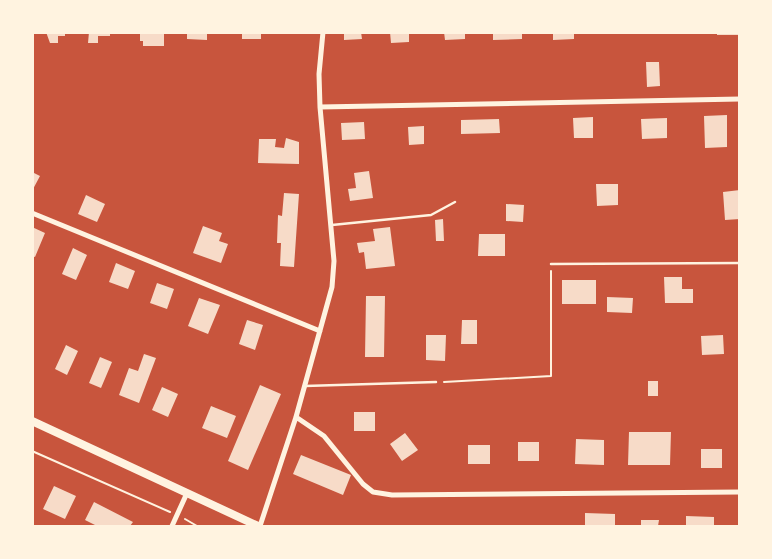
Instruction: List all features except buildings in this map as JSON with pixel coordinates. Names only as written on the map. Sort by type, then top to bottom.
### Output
[{"type":"main road","points":[[32,421],[259,526]]},
{"type":"street","points":[[259,526],[306,386],[332,287],[334,261],[320,107],[319,74],[323,32]]},
{"type":"street","points":[[320,107],[740,98]]},
{"type":"street","points":[[32,213],[320,332]]},
{"type":"street","points":[[296,417],[324,436],[363,484],[373,492],[392,495],[740,492]]},
{"type":"street","points":[[172,526],[187,493]]},
{"type":"lane","points":[[330,225],[430,215],[455,202]]},
{"type":"lane","points":[[551,264],[740,263]]},
{"type":"lane","points":[[306,386],[436,382]]},
{"type":"path","points":[[436,382],[551,376],[551,264]]},
{"type":"path","points":[[32,451],[177,515],[197,526]]}]
